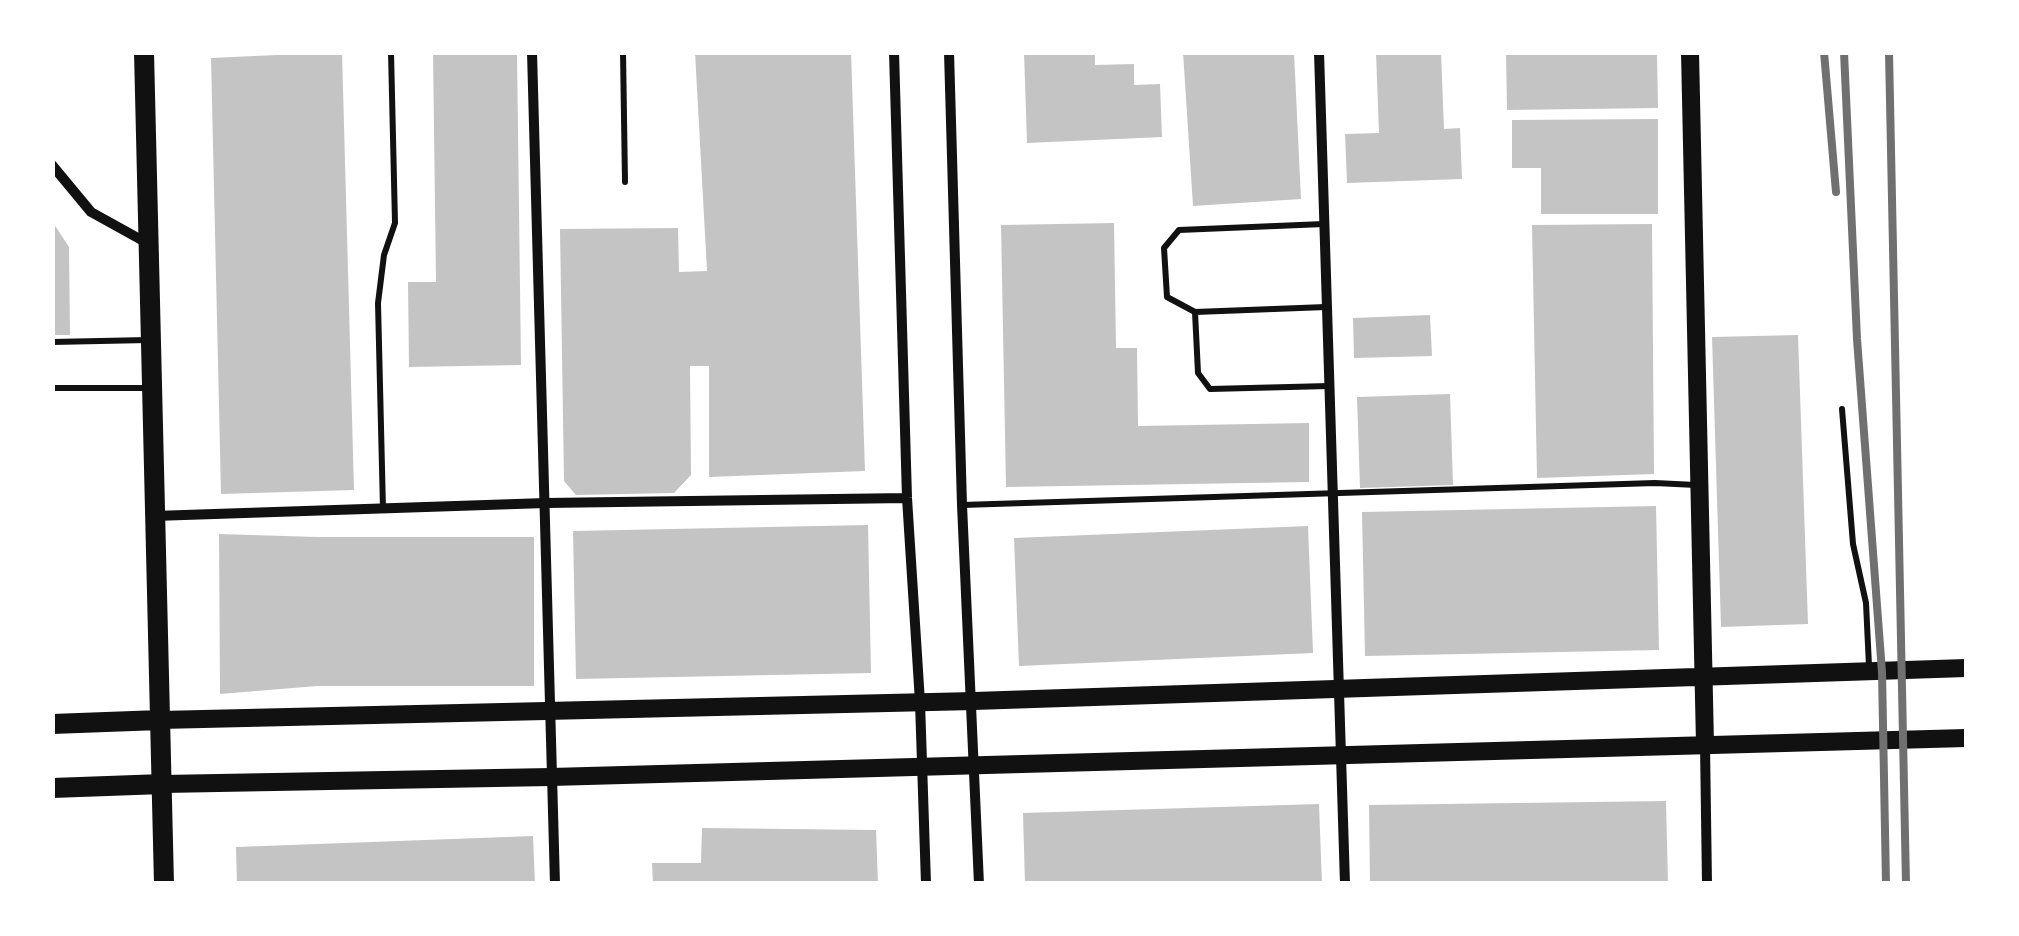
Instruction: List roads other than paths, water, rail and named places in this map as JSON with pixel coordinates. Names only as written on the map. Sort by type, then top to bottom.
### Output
[{"type":"main road","points":[[144,52],[164,884]]},
{"type":"main road","points":[[1690,52],[1705,744]]},
{"type":"main road","points":[[52,724],[974,701],[1966,668]]},
{"type":"main road","points":[[52,788],[1966,738]]},
{"type":"street","points":[[532,52],[555,884]]},
{"type":"street","points":[[894,52],[908,498],[926,884]]},
{"type":"street","points":[[949,52],[962,505],[980,884]]},
{"type":"street","points":[[1319,52],[1345,884]]},
{"type":"street","points":[[52,165],[91,212],[147,243]]},
{"type":"street","points":[[154,516],[908,498]]},
{"type":"street","points":[[1705,744],[1707,884]]},
{"type":"lane","points":[[383,508],[378,303],[384,255],[395,223],[391,52]]},
{"type":"lane","points":[[622,52],[625,182]]},
{"type":"lane","points":[[1324,224],[1179,230],[1164,248],[1167,298],[1195,312],[1326,307]]},
{"type":"lane","points":[[1195,312],[1198,373],[1210,389],[1329,386]]},
{"type":"lane","points":[[52,342],[149,340]]},
{"type":"lane","points":[[52,388],[150,388]]},
{"type":"lane","points":[[1842,409],[1853,544],[1866,604],[1869,673]]},
{"type":"lane","points":[[962,505],[1655,483],[1700,486]]},
{"type":"railway","points":[[1824,52],[1836,192]]},
{"type":"railway","points":[[1844,52],[1857,339],[1882,672],[1886,884]]},
{"type":"railway","points":[[1889,52],[1906,884]]}]
